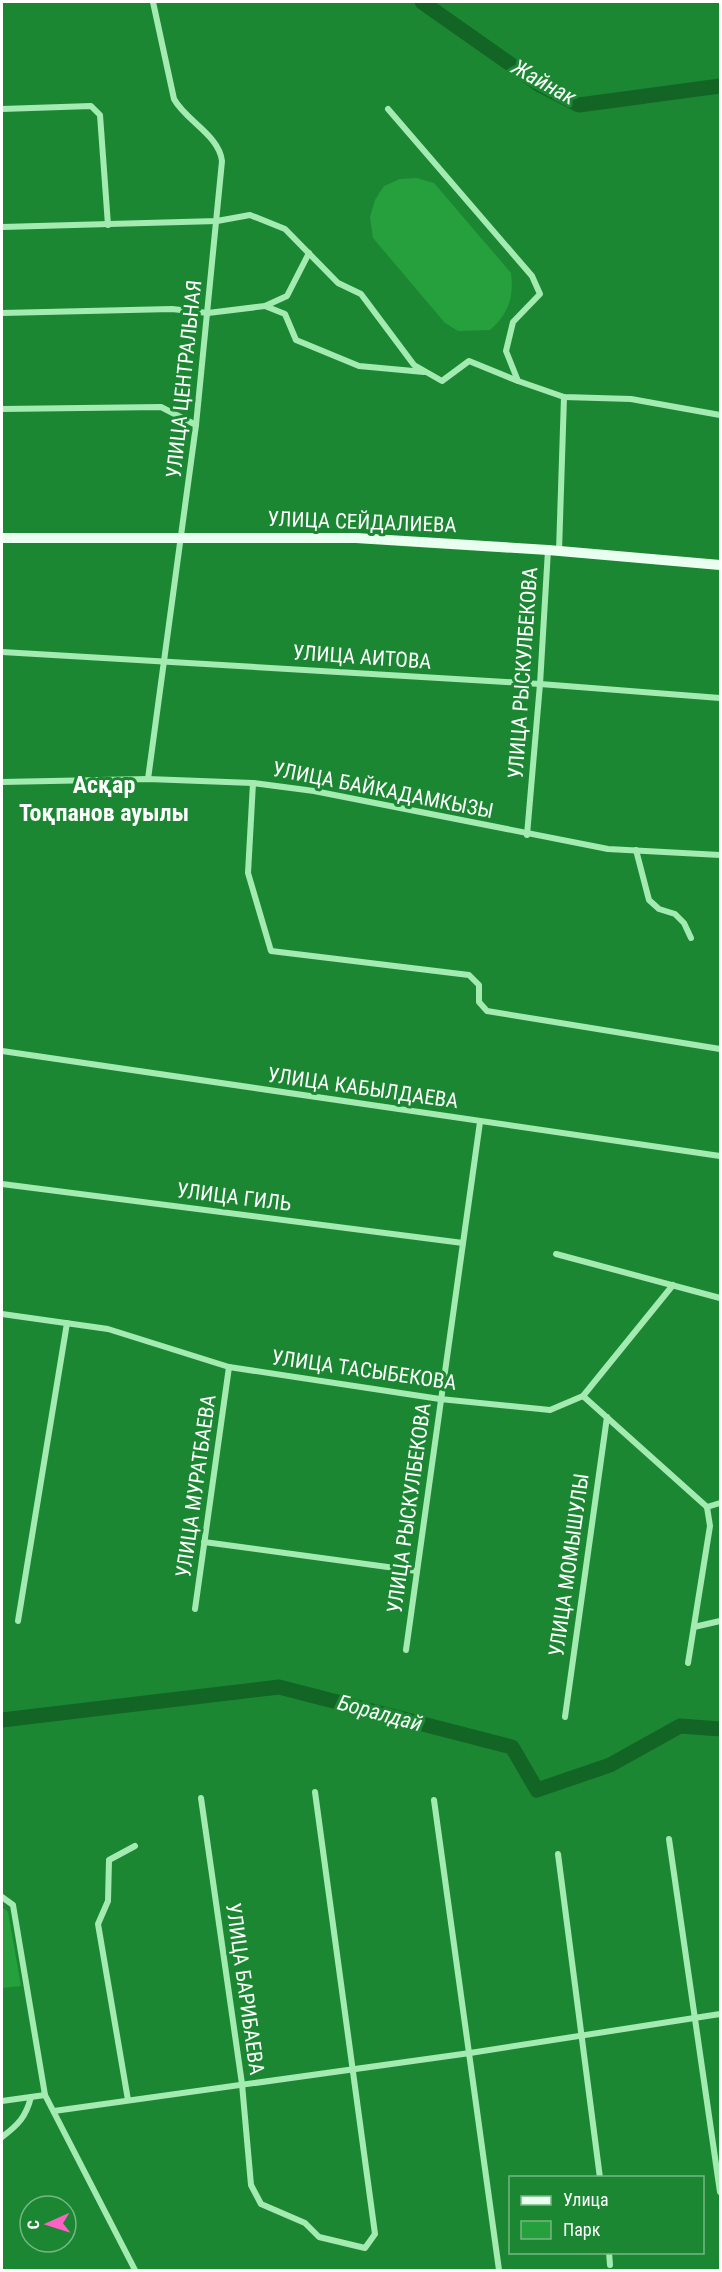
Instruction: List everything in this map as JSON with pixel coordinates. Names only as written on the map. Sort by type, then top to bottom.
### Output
[{"type":"main road","name":"УЛИЦА СЕЙДАЛИЕВА","points":[[2,538],[182,540],[356,538],[553,550],[720,565]]},
{"type":"street","name":"УЛИЦА ЦЕНТРАЛЬНАЯ","points":[[148,779],[196,425],[222,156],[216,145],[182,111],[174,99],[153,2]]},
{"type":"street","points":[[2,109],[92,106],[100,115],[102,126],[108,225]]},
{"type":"street","points":[[388,109],[532,276],[540,294],[513,322],[506,351],[518,381]]},
{"type":"street","points":[[2,227],[217,221],[250,215],[285,229],[338,283],[361,294],[414,366],[442,381],[469,361],[564,397],[631,399],[720,415]]},
{"type":"street","points":[[2,313],[172,309],[208,313],[265,306],[287,296],[309,253]]},
{"type":"street","points":[[265,306],[285,314],[296,340],[359,366],[427,372]]},
{"type":"street","name":"УЛИЦА РЫСКУЛБЕКОВА","points":[[527,835],[553,550],[564,397]]},
{"type":"street","points":[[2,409],[161,407],[196,425]]},
{"type":"street","name":"УЛИЦА АИТОВА","points":[[2,652],[540,684],[720,698]]},
{"type":"street","name":"УЛИЦА БАЙКАДАМКЫЗЫ","points":[[2,782],[148,779],[253,783],[314,791],[527,835],[608,849],[720,855]]},
{"type":"street","points":[[253,783],[248,873],[271,951],[468,975],[479,985],[479,1002],[487,1011],[720,1048]]},
{"type":"street","points":[[636,850],[649,900],[659,909],[675,914],[684,923],[691,938]]},
{"type":"street","name":"УЛИЦА КАБЫЛДАЕВА","points":[[2,1051],[720,1156]]},
{"type":"street","name":"УЛИЦА РЫСКУЛБЕКОВА","points":[[406,1650],[480,1122]]},
{"type":"street","name":"УЛИЦА ГИЛЬ","points":[[2,1184],[463,1243]]},
{"type":"street","points":[[556,1254],[720,1298]]},
{"type":"street","name":"УЛИЦА ТАСЫБЕКОВА","points":[[2,1314],[108,1329],[229,1367],[440,1400],[550,1410],[584,1396],[673,1285]]},
{"type":"street","points":[[18,1621],[67,1323]]},
{"type":"street","name":"УЛИЦА МУРАТБАЕВА","points":[[195,1609],[229,1367]]},
{"type":"street","points":[[584,1396],[706,1507],[710,1526],[688,1663]]},
{"type":"street","name":"УЛИЦА МОМЫШУЛЫ","points":[[565,1717],[607,1417]]},
{"type":"street","points":[[706,1507],[720,1503]]},
{"type":"street","points":[[204,1542],[417,1571]]},
{"type":"street","points":[[694,1627],[720,1621]]},
{"type":"street","points":[[315,1792],[353,2068]]},
{"type":"street","name":"УЛИЦА БАРИБАЕВА","points":[[201,1798],[242,2084],[251,2185],[261,2204],[306,2223],[319,2237],[365,2248],[375,2234],[353,2068]]},
{"type":"street","points":[[434,1800],[499,2271]]},
{"type":"street","points":[[669,1839],[697,2018],[720,2192]]},
{"type":"street","points":[[128,2100],[98,1924],[108,1901],[109,1860],[135,1846]]},
{"type":"street","points":[[558,1854],[600,2176]]},
{"type":"street","points":[[2,1897],[13,1905],[45,2095],[135,2271]]},
{"type":"street","points":[[54,2111],[470,2053],[720,2014]]},
{"type":"street","points":[[2,2101],[45,2095]]},
{"type":"street","points":[[2,2137],[19,2125],[27,2112],[31,2097]]},
{"type":"street","points":[[609,2254],[610,2265]]},
{"type":"green space","points":[[417,178],[434,183],[511,273],[512,290],[509,304],[502,317],[490,330],[458,331],[445,323],[373,238],[370,217],[375,200],[384,186],[400,179]]},
{"type":"green space","points":[[2,1907],[8,1912],[21,1986],[2,1988]]},
{"type":"waterway","name":"Жайнак","points":[[422,2],[540,85],[579,105],[720,86]]},
{"type":"waterway","name":"Боралдай","points":[[2,1720],[279,1687],[512,1747],[537,1790],[610,1765],[680,1726],[720,1729]]},
{"type":"district","name":"Асқар Тоқпанов ауылы","points":[[104,799]]}]
